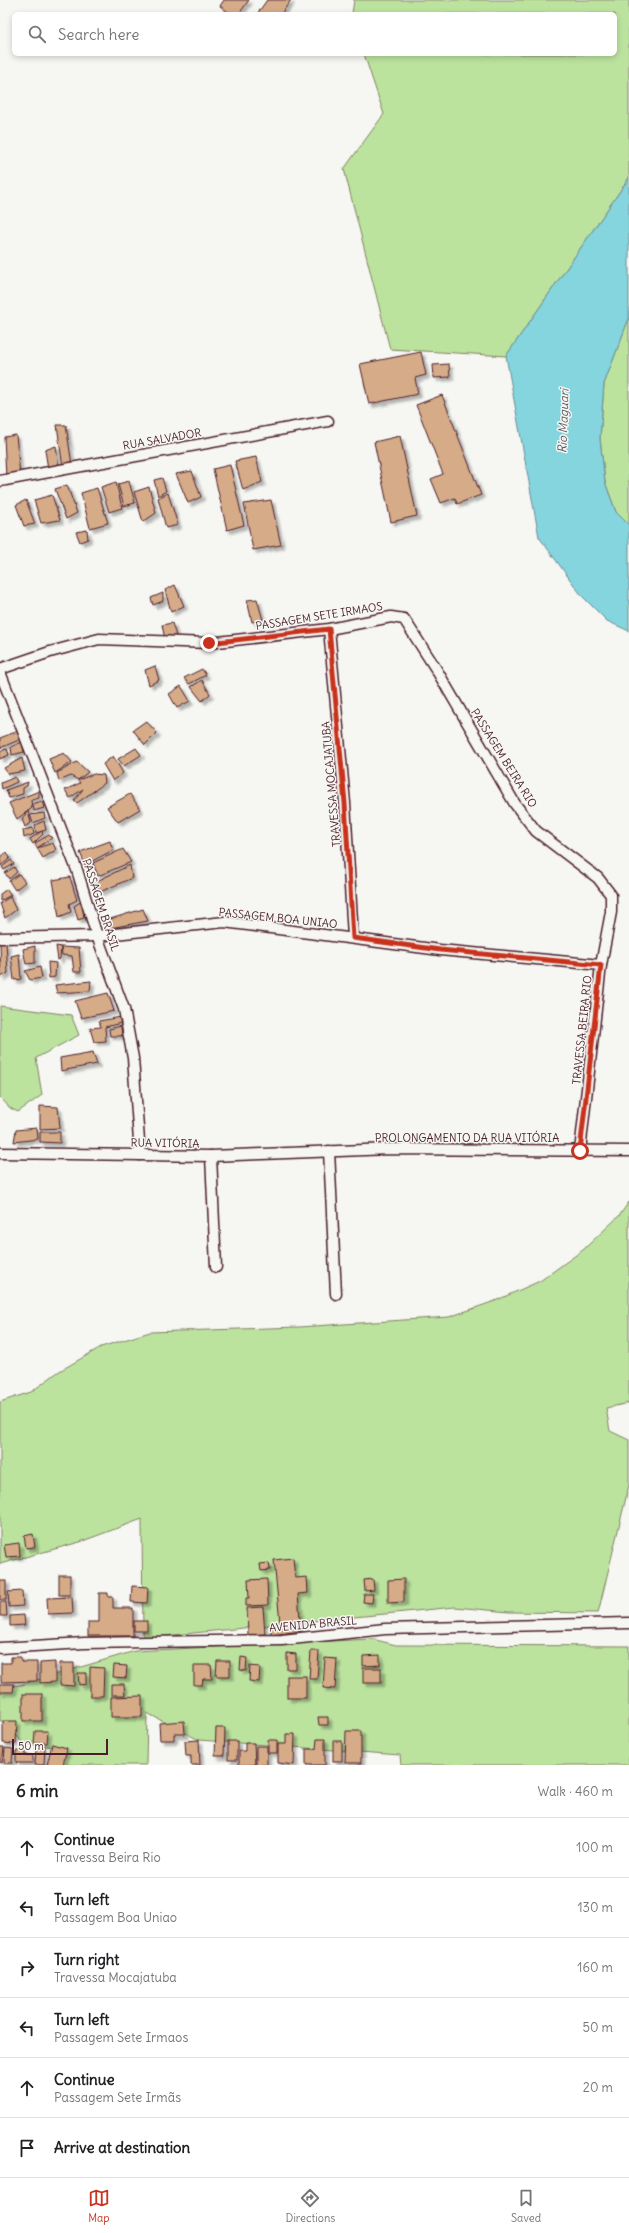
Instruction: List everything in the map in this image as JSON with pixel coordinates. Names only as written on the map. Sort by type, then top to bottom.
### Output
[{"type":"street","name":"RUA SALVADOR","points":[[0,481],[328,421]]},
{"type":"street","name":"PASSAGEM SETE IRMAOS","points":[[0,669],[50,652],[98,639],[186,643],[238,640],[329,629],[391,617],[404,618]]},
{"type":"street","name":"PASSAGEM BEIRA RIO","points":[[404,618],[436,669],[515,804],[536,831],[605,885],[611,895],[611,912]]},
{"type":"street","name":"TRAVESSA MOCAJATUBA","points":[[329,629],[345,803],[353,938]]},
{"type":"street","name":"PASSAGEM BRASIL","points":[[0,672],[77,870],[97,936],[124,1009],[133,1058],[140,1155]]},
{"type":"street","name":"TRAVESSA BEIRA RIO","points":[[580,1151],[601,965],[611,912]]},
{"type":"street","name":"PASSAGEM BOA UNIAO","points":[[0,938],[97,936],[224,922],[440,950],[601,965]]},
{"type":"street","name":"PROLONGAMENTO DA RUA VITÓRIA","points":[[329,1151],[390,1149],[629,1151]]},
{"type":"street","name":"RUA VITÓRIA","points":[[0,1153],[211,1156],[329,1151]]},
{"type":"street","points":[[329,1151],[336,1294]]},
{"type":"street","points":[[211,1156],[216,1267]]},
{"type":"street","name":"AVENIDA BRASIL","points":[[0,1648],[84,1643],[282,1640],[385,1629],[629,1623]]},
{"type":"green space","points":[[354,0],[629,0],[629,178],[506,356],[390,349],[344,169],[384,114],[365,56],[617,56],[617,12],[352,12]]},
{"type":"green space","points":[[629,318],[629,525],[616,512],[605,482],[600,439],[604,384]]},
{"type":"green space","points":[[0,1006],[71,1015],[79,1035],[36,1058],[42,1095],[18,1112],[10,1108],[0,1097]]},
{"type":"green space","points":[[629,1202],[629,1403],[606,1408],[610,1431],[629,1440],[629,1485],[598,1613],[509,1612],[455,1607],[143,1638],[142,1519],[80,1542],[0,1564],[0,1402],[31,1392],[58,1372],[101,1347],[150,1332],[299,1327],[449,1317],[495,1301],[540,1281],[583,1250],[619,1216]]},
{"type":"green space","points":[[372,1639],[396,1645],[629,1646],[629,1765],[401,1765],[400,1755],[199,1740],[147,1713],[146,1765],[61,1765],[66,1748],[24,1744],[3,1721],[0,1721],[0,1688],[20,1685],[135,1651]]},
{"type":"water","name":"Rio Maguari","points":[[629,178],[629,318],[604,384],[600,439],[605,482],[616,512],[629,525],[629,631],[607,621],[582,596],[539,537],[506,356]]},
{"type":"building","points":[[224,0],[249,0],[240,12],[228,12],[220,6]]},
{"type":"building","points":[[267,0],[291,0],[282,12],[258,12]]},
{"type":"building","points":[[421,352],[426,375],[415,378],[418,394],[369,404],[360,364]]},
{"type":"building","points":[[449,364],[450,377],[434,378],[433,365]]},
{"type":"building","points":[[442,395],[481,495],[457,504],[455,498],[441,503],[431,479],[443,474],[416,405]]},
{"type":"building","points":[[57,425],[66,425],[72,465],[63,468]]},
{"type":"building","points":[[16,435],[20,475],[6,477],[4,437]]},
{"type":"building","points":[[400,436],[417,516],[391,522],[374,442]]},
{"type":"building","points":[[56,446],[59,469],[48,469],[45,450]]},
{"type":"building","points":[[256,457],[262,482],[243,490],[235,461]]},
{"type":"building","points":[[230,465],[244,525],[227,530],[213,469]]},
{"type":"building","points":[[192,471],[201,497],[188,503],[176,474]]},
{"type":"building","points":[[162,478],[166,491],[158,496],[154,480]]},
{"type":"building","points":[[129,481],[135,503],[124,506],[118,484]]},
{"type":"building","points":[[116,482],[122,508],[109,512],[101,487]]},
{"type":"building","points":[[67,485],[77,513],[66,519],[55,489]]},
{"type":"building","points":[[149,487],[156,513],[143,522],[134,492]]},
{"type":"building","points":[[97,488],[108,523],[90,528],[81,493]]},
{"type":"building","points":[[168,493],[178,525],[166,528],[158,498]]},
{"type":"building","points":[[52,495],[60,520],[41,523],[34,500]]},
{"type":"building","points":[[26,500],[35,524],[24,526],[16,505]]},
{"type":"building","points":[[271,500],[281,545],[253,550],[244,504]]},
{"type":"building","points":[[87,530],[88,539],[80,542],[76,532]]},
{"type":"building","points":[[175,585],[184,606],[171,612],[165,590]]},
{"type":"building","points":[[163,593],[163,601],[153,605],[151,598]]},
{"type":"building","points":[[257,599],[263,620],[252,622],[247,600]]},
{"type":"building","points":[[172,623],[176,636],[165,639],[162,625]]},
{"type":"building","points":[[155,666],[159,680],[149,685],[145,670]]},
{"type":"building","points":[[202,669],[206,675],[189,684],[184,678]]},
{"type":"building","points":[[202,680],[210,694],[202,701],[191,687]]},
{"type":"building","points":[[181,686],[190,701],[177,708],[169,694]]},
{"type":"building","points":[[146,721],[157,733],[145,745],[133,730]]},
{"type":"building","points":[[18,731],[19,740],[0,748],[0,738]]},
{"type":"building","points":[[22,742],[24,752],[12,755],[11,747]]},
{"type":"building","points":[[136,748],[141,755],[124,766],[118,759]]},
{"type":"building","points":[[7,749],[9,755],[0,759],[0,751]]},
{"type":"building","points":[[64,753],[72,762],[55,773],[49,759]]},
{"type":"building","points":[[113,756],[123,773],[113,781],[103,764]]},
{"type":"building","points":[[22,758],[25,771],[8,774],[4,768]]},
{"type":"building","points":[[77,762],[88,772],[78,780],[71,776],[59,781],[57,773]]},
{"type":"building","points":[[94,774],[104,775],[105,783],[77,803],[74,801],[83,789],[70,798],[65,790],[80,783],[78,780]]},
{"type":"building","points":[[15,777],[17,782],[2,789],[1,783]]},
{"type":"building","points":[[28,782],[27,786],[23,788],[23,794],[9,798],[6,790]]},
{"type":"building","points":[[39,791],[39,798],[31,800],[32,808],[17,819],[9,803]]},
{"type":"building","points":[[130,794],[140,809],[118,822],[107,807]]},
{"type":"building","points":[[42,801],[44,808],[34,811],[33,804]]},
{"type":"building","points":[[28,811],[31,823],[25,827],[22,819]]},
{"type":"building","points":[[44,813],[45,818],[33,823],[30,815]]},
{"type":"building","points":[[44,821],[46,830],[36,833],[35,825]]},
{"type":"building","points":[[33,828],[34,834],[24,838],[23,830]]},
{"type":"building","points":[[42,831],[43,834],[33,844],[30,839]]},
{"type":"building","points":[[49,835],[52,838],[37,848],[35,843]]},
{"type":"building","points":[[110,841],[113,850],[85,865],[80,852]]},
{"type":"building","points":[[53,843],[56,850],[43,858],[37,848]]},
{"type":"building","points":[[123,849],[131,862],[98,876],[93,863]]},
{"type":"building","points":[[7,852],[10,858],[1,866],[0,857]]},
{"type":"building","points":[[11,860],[14,864],[4,870],[2,867]]},
{"type":"building","points":[[130,865],[132,878],[100,892],[95,882]]},
{"type":"building","points":[[14,867],[17,872],[9,879],[5,873]]},
{"type":"building","points":[[19,874],[25,882],[15,890],[9,881]]},
{"type":"building","points":[[70,877],[77,900],[69,904],[71,912],[59,917],[53,880]]},
{"type":"building","points":[[7,889],[11,895],[0,901],[0,894]]},
{"type":"building","points":[[10,897],[16,910],[5,918],[0,903]]},
{"type":"building","points":[[82,901],[84,918],[78,920],[74,906]]},
{"type":"building","points":[[143,909],[148,921],[110,928],[107,920]]},
{"type":"building","points":[[6,942],[8,973],[1,977],[0,944]]},
{"type":"building","points":[[35,946],[35,963],[26,964],[23,949]]},
{"type":"building","points":[[56,946],[61,947],[60,959],[58,960]]},
{"type":"building","points":[[61,947],[79,948],[81,972],[74,972],[72,956],[62,955]]},
{"type":"building","points":[[19,954],[21,979],[14,980],[11,956]]},
{"type":"building","points":[[48,962],[56,963],[55,977],[49,978]]},
{"type":"building","points":[[40,967],[42,978],[30,980],[25,971]]},
{"type":"building","points":[[91,981],[90,991],[57,993],[55,985]]},
{"type":"building","points":[[108,993],[114,1011],[81,1018],[75,1001]]},
{"type":"building","points":[[121,1017],[121,1023],[105,1027],[106,1041],[94,1042],[90,1028],[101,1027],[99,1021]]},
{"type":"building","points":[[121,1026],[122,1036],[110,1036],[109,1029]]},
{"type":"building","points":[[93,1052],[97,1064],[61,1071],[60,1058]]},
{"type":"building","points":[[40,1106],[58,1107],[60,1128],[40,1129]]},
{"type":"building","points":[[37,1128],[38,1139],[14,1142],[16,1130]]},
{"type":"building","points":[[40,1132],[60,1132],[60,1143],[40,1142]]},
{"type":"building","points":[[33,1534],[35,1547],[26,1548],[24,1536]]},
{"type":"building","points":[[19,1543],[20,1556],[6,1557],[4,1545]]},
{"type":"building","points":[[293,1558],[295,1578],[307,1577],[308,1593],[298,1594],[301,1631],[271,1635],[270,1624],[280,1623],[274,1560]]},
{"type":"building","points":[[269,1563],[270,1570],[261,1571],[260,1564]]},
{"type":"building","points":[[59,1575],[70,1575],[70,1595],[59,1595]]},
{"type":"building","points":[[267,1579],[268,1605],[246,1606],[246,1598],[249,1598],[248,1580]]},
{"type":"building","points":[[373,1579],[374,1590],[365,1591],[364,1580]]},
{"type":"building","points":[[404,1579],[404,1602],[388,1603],[388,1580]]},
{"type":"building","points":[[0,1581],[6,1581],[6,1600],[0,1600]]},
{"type":"building","points":[[132,1586],[148,1587],[147,1603],[131,1602]]},
{"type":"building","points":[[22,1591],[23,1606],[9,1607],[8,1592]]},
{"type":"building","points":[[99,1593],[108,1593],[108,1597],[113,1597],[113,1608],[133,1608],[133,1636],[88,1636],[88,1622],[99,1622]]},
{"type":"building","points":[[364,1594],[373,1594],[372,1603],[363,1602]]},
{"type":"building","points":[[72,1597],[73,1613],[48,1614],[47,1598]]},
{"type":"building","points":[[0,1602],[6,1602],[7,1616],[0,1616]]},
{"type":"building","points":[[263,1607],[265,1634],[248,1635],[247,1608]]},
{"type":"building","points":[[24,1615],[25,1625],[10,1626],[10,1616]]},
{"type":"building","points":[[134,1621],[147,1621],[147,1631],[134,1631]]},
{"type":"building","points":[[311,1651],[319,1651],[317,1679],[309,1679]]},
{"type":"building","points":[[287,1653],[296,1654],[296,1669],[287,1669]]},
{"type":"building","points":[[380,1655],[380,1665],[363,1666],[363,1656]]},
{"type":"building","points":[[11,1657],[21,1657],[21,1662],[37,1662],[37,1681],[1,1682],[1,1663],[11,1663]]},
{"type":"building","points":[[241,1657],[247,1658],[246,1671],[240,1670]]},
{"type":"building","points":[[325,1658],[337,1659],[335,1689],[323,1688]]},
{"type":"building","points":[[217,1661],[230,1661],[230,1676],[216,1676]]},
{"type":"building","points":[[55,1662],[55,1682],[40,1683],[40,1663]]},
{"type":"building","points":[[60,1663],[74,1663],[74,1686],[60,1685]]},
{"type":"building","points":[[114,1665],[127,1666],[126,1678],[113,1677]]},
{"type":"building","points":[[194,1665],[211,1665],[212,1679],[203,1679],[202,1685],[194,1685]]},
{"type":"building","points":[[250,1666],[260,1667],[259,1682],[249,1681]]},
{"type":"building","points":[[90,1667],[104,1668],[103,1696],[90,1696]]},
{"type":"building","points":[[363,1668],[381,1668],[381,1683],[363,1683]]},
{"type":"building","points":[[78,1673],[86,1673],[86,1684],[79,1685]]},
{"type":"building","points":[[287,1676],[306,1676],[306,1698],[287,1698]]},
{"type":"building","points":[[0,1684],[14,1684],[13,1692],[0,1692]]},
{"type":"building","points":[[111,1684],[124,1684],[125,1695],[111,1695]]},
{"type":"building","points":[[23,1694],[42,1694],[42,1721],[23,1721]]},
{"type":"building","points":[[142,1696],[142,1717],[111,1717],[111,1697]]},
{"type":"building","points":[[318,1717],[328,1717],[328,1725],[319,1725]]},
{"type":"building","points":[[3,1721],[17,1721],[16,1744],[3,1743]]},
{"type":"building","points":[[184,1721],[185,1734],[174,1734],[174,1740],[160,1740],[159,1723]]},
{"type":"building","points":[[216,1728],[225,1728],[224,1756],[215,1756]]},
{"type":"building","points":[[35,1731],[48,1731],[47,1743],[34,1743]]},
{"type":"building","points":[[346,1731],[361,1731],[361,1763],[345,1763]]},
{"type":"building","points":[[286,1734],[295,1734],[294,1765],[278,1763],[278,1744],[286,1744]]},
{"type":"building","points":[[317,1739],[325,1739],[325,1765],[306,1765],[306,1749],[316,1749]]},
{"type":"building","points":[[199,1740],[200,1765],[191,1765],[191,1756],[186,1756],[185,1741]]},
{"type":"building","points":[[268,1740],[277,1740],[277,1753],[268,1753]]},
{"type":"building","points":[[228,1741],[237,1741],[237,1760],[228,1760]]},
{"type":"building","points":[[333,1741],[342,1741],[342,1761],[333,1761]]},
{"type":"building","points":[[245,1743],[254,1743],[255,1765],[239,1765],[239,1751],[245,1751]]},
{"type":"building","points":[[52,1744],[67,1748],[63,1765],[47,1765]]},
{"type":"building","points":[[36,1746],[45,1747],[44,1765],[35,1765]]},
{"type":"building","points":[[256,1746],[267,1746],[267,1765],[256,1765]]},
{"type":"building","points":[[0,1747],[4,1747],[2,1763],[0,1763]]},
{"type":"building","points":[[5,1748],[13,1749],[12,1763],[4,1763]]},
{"type":"building","points":[[16,1751],[25,1751],[25,1755],[33,1755],[33,1763],[16,1763]]},
{"type":"route","points":[[209,643],[329,629],[345,803],[353,938],[440,950],[601,965],[596,1021],[580,1151]]}]
